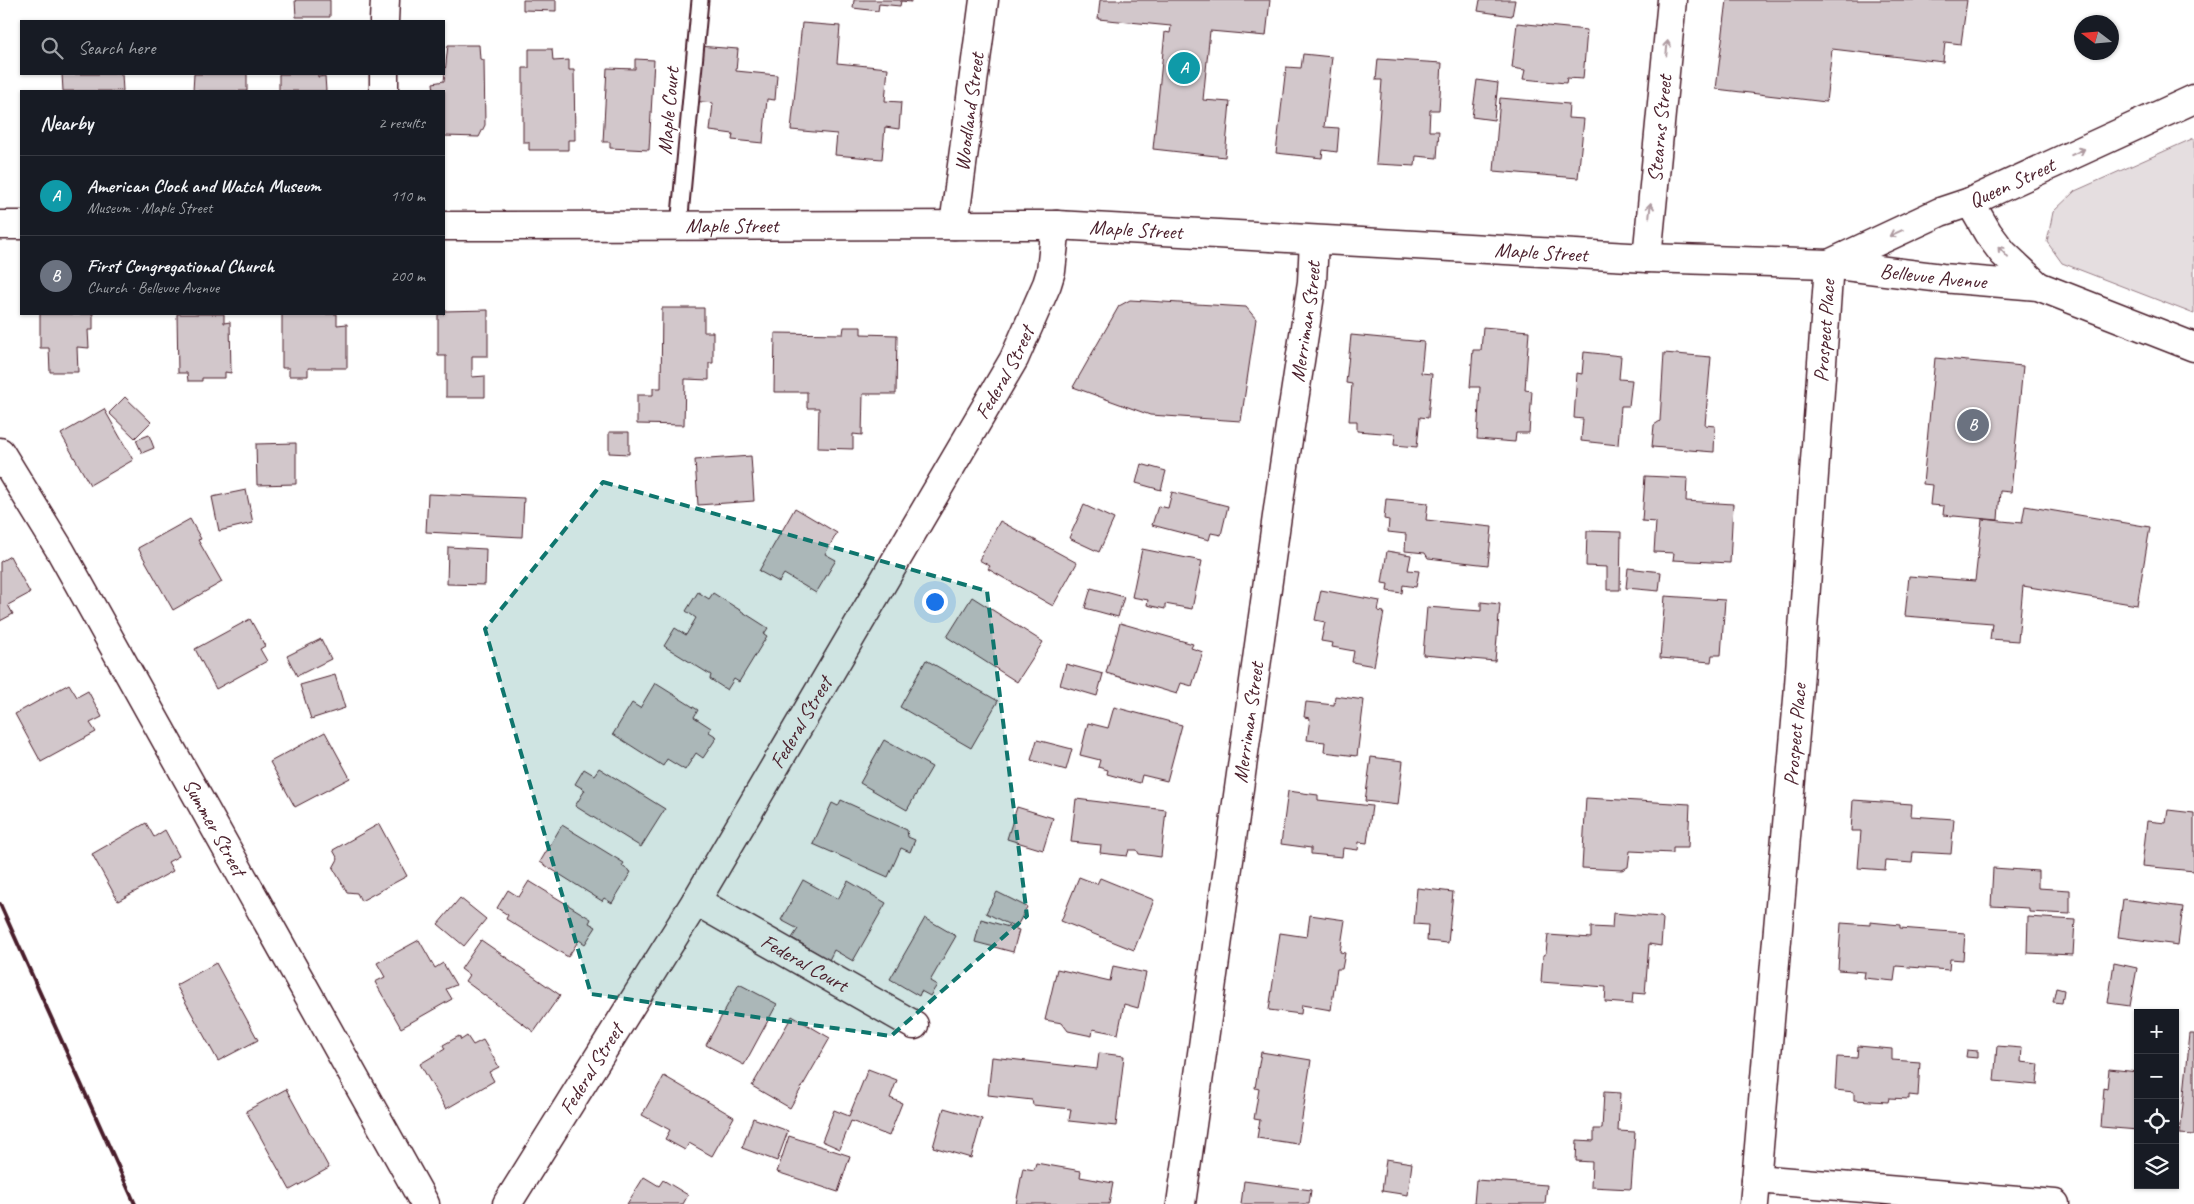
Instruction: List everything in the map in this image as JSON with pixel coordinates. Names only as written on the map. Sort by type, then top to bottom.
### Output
[{"type":"street","points":[[384,20],[385,0]]},
{"type":"street","name":"Woodland Street","points":[[954,225],[984,0]]},
{"type":"street","name":"Stearns Street","points":[[1647,258],[1672,0]]},
{"type":"street","points":[[384,75],[384,90]]},
{"type":"street","name":"Queen Street","points":[[1829,264],[1940,212],[1970,202],[2194,99]]},
{"type":"street","name":"Bellevue Avenue","points":[[1970,202],[1988,232],[2003,252],[2038,286]]},
{"type":"street","points":[[0,225],[20,225]]},
{"type":"street","name":"Maple Street","points":[[445,226],[1056,225],[1647,258],[1829,264]]},
{"type":"street","name":"Federal Street","points":[[507,1204],[696,901],[1014,359],[1047,284],[1051,271],[1056,225]]},
{"type":"street","name":"Merriman Street","points":[[1181,1204],[1284,466],[1312,282],[1314,240]]},
{"type":"street","name":"Bellevue Avenue","points":[[1829,264],[1942,278],[2038,286],[2194,347]]},
{"type":"street","name":"Prospect Place","points":[[1755,1192],[1797,709],[1829,264]]},
{"type":"street","name":"Summer Street","points":[[0,452],[60,550],[425,1204]]},
{"type":"street","name":"Federal Court","points":[[696,901],[914,1025]]},
{"type":"street","points":[[1755,1192],[2055,1204]]},
{"type":"lane","name":"Maple Court","points":[[679,226],[700,0]]},
{"type":"highlighted area","points":[[603,482],[987,591],[1027,916],[891,1036],[591,994],[485,629]]},
{"type":"shaded area","points":[[2194,138],[2194,314],[2062,263],[2047,242],[2053,212],[2075,191]]},
{"type":"building","points":[[295,0],[330,0],[330,17],[296,17]]},
{"type":"building","points":[[523,0],[556,0],[556,11],[523,10]]},
{"type":"building","points":[[854,0],[911,0],[911,2],[901,1],[900,6],[879,4],[878,11],[853,8]]},
{"type":"building","points":[[1100,0],[1270,0],[1266,36],[1210,31],[1203,100],[1230,102],[1225,157],[1153,149],[1165,32],[1170,33],[1171,26],[1098,19]]},
{"type":"building","points":[[1480,0],[1515,0],[1512,16],[1478,11]]},
{"type":"building","points":[[1727,0],[1967,0],[1961,44],[1945,42],[1943,62],[1832,49],[1826,102],[1716,89]]},
{"type":"building","points":[[802,23],[840,26],[837,63],[888,68],[885,101],[901,102],[899,129],[885,127],[882,159],[835,155],[837,134],[791,130]]},
{"type":"building","points":[[1517,23],[1587,30],[1583,79],[1567,78],[1566,83],[1523,79],[1525,70],[1512,68]]},
{"type":"building","points":[[448,45],[479,45],[480,59],[484,60],[485,125],[479,137],[445,136],[445,90],[434,90],[433,83],[444,81]]},
{"type":"building","points":[[698,46],[738,49],[736,71],[777,75],[775,100],[767,99],[763,143],[732,140],[733,134],[710,131],[713,103],[693,101]]},
{"type":"building","points":[[529,49],[552,49],[553,61],[569,60],[569,70],[574,70],[575,140],[568,140],[568,150],[529,150],[529,142],[523,142],[523,68],[529,68]]},
{"type":"building","points":[[1303,54],[1332,57],[1324,127],[1339,128],[1337,152],[1323,150],[1322,158],[1276,153],[1286,67],[1301,68]]},
{"type":"building","points":[[635,59],[654,60],[649,150],[610,148],[610,142],[603,142],[607,68],[635,69]]},
{"type":"building","points":[[1378,59],[1442,63],[1439,110],[1430,110],[1429,131],[1439,131],[1437,158],[1416,156],[1415,166],[1376,164],[1382,80],[1376,80]]},
{"type":"building","points":[[62,75],[122,75],[123,90],[63,90]]},
{"type":"building","points":[[194,75],[247,75],[247,90],[193,90]]},
{"type":"building","points":[[279,75],[325,76],[326,90],[279,90]]},
{"type":"building","points":[[1477,80],[1498,83],[1494,120],[1472,117]]},
{"type":"building","points":[[1500,98],[1569,104],[1568,118],[1584,119],[1578,178],[1494,171]]},
{"type":"building","points":[[1130,300],[1246,307],[1256,319],[1241,421],[1150,415],[1073,387],[1119,306]]},
{"type":"building","points":[[662,308],[704,308],[704,332],[713,332],[713,363],[709,363],[709,380],[685,379],[684,425],[637,424],[637,395],[653,395],[653,388],[661,388]]},
{"type":"building","points":[[488,310],[488,356],[472,356],[472,377],[485,376],[485,397],[446,397],[446,356],[438,356],[438,315],[445,315],[445,311]]},
{"type":"building","points":[[40,315],[93,315],[93,330],[88,330],[89,348],[77,347],[78,372],[50,372],[49,348],[40,348]]},
{"type":"building","points":[[177,315],[224,315],[224,323],[230,322],[231,373],[225,372],[225,378],[202,378],[202,381],[188,381],[187,373],[178,373]]},
{"type":"building","points":[[282,315],[337,315],[337,325],[347,324],[347,368],[308,368],[308,376],[289,376],[289,368],[282,368]]},
{"type":"building","points":[[844,327],[861,327],[861,334],[897,335],[896,394],[863,394],[862,435],[853,434],[853,449],[818,448],[819,408],[807,408],[807,392],[774,392],[775,333],[843,334]]},
{"type":"building","points":[[1483,327],[1529,331],[1525,390],[1532,391],[1529,433],[1516,433],[1515,442],[1477,439],[1480,387],[1470,387],[1473,350],[1481,350]]},
{"type":"building","points":[[1351,335],[1424,342],[1421,373],[1432,374],[1428,418],[1420,417],[1417,447],[1394,445],[1395,434],[1357,431],[1357,421],[1349,421],[1352,384],[1346,383]]},
{"type":"building","points":[[1584,352],[1621,356],[1619,379],[1632,380],[1629,406],[1621,406],[1618,445],[1581,441],[1583,419],[1574,418],[1577,373],[1582,374]]},
{"type":"building","points":[[1664,353],[1711,357],[1705,425],[1715,426],[1714,452],[1652,447],[1654,425],[1660,421]]},
{"type":"building","points":[[1935,358],[2023,366],[2011,492],[2000,491],[1998,520],[1943,515],[1944,506],[1930,505],[1932,485],[1923,484]]},
{"type":"building","points":[[125,397],[151,422],[135,438],[109,413]]},
{"type":"building","points":[[104,409],[133,460],[90,485],[61,434]]},
{"type":"building","points":[[609,432],[629,432],[629,454],[609,453]]},
{"type":"building","points":[[149,435],[154,448],[142,453],[136,440]]},
{"type":"building","points":[[296,443],[296,484],[257,485],[256,444]]},
{"type":"building","points":[[751,456],[754,501],[698,505],[695,460]]},
{"type":"building","points":[[1141,464],[1166,471],[1161,490],[1136,483]]},
{"type":"building","points":[[1645,476],[1687,478],[1686,501],[1733,504],[1730,563],[1673,560],[1674,553],[1654,552],[1656,522],[1642,521]]},
{"type":"building","points":[[246,490],[253,523],[219,531],[212,497]]},
{"type":"building","points":[[1172,492],[1228,506],[1221,535],[1211,533],[1209,540],[1152,525],[1158,506],[1168,508]]},
{"type":"building","points":[[428,494],[524,498],[522,537],[426,532]]},
{"type":"building","points":[[1386,499],[1428,503],[1426,520],[1492,527],[1488,565],[1428,558],[1425,553],[1405,551],[1406,534],[1388,532],[1389,520],[1384,519]]},
{"type":"building","points":[[1084,505],[1114,519],[1099,552],[1069,538]]},
{"type":"building","points":[[2025,506],[2150,527],[2137,605],[2023,586],[2018,641],[1990,639],[1992,623],[1905,616],[1909,576],[1975,581],[1982,519],[2022,523]]},
{"type":"building","points":[[795,508],[837,533],[825,554],[836,560],[816,593],[784,574],[779,582],[759,571]]},
{"type":"building","points":[[190,519],[201,539],[198,540],[222,582],[173,610],[138,548]]},
{"type":"building","points":[[1000,521],[1077,563],[1053,606],[988,569],[990,566],[979,560]]},
{"type":"building","points":[[1587,531],[1621,532],[1620,590],[1607,590],[1607,567],[1586,566]]},
{"type":"building","points":[[448,547],[486,549],[485,585],[447,584]]},
{"type":"building","points":[[1142,549],[1202,561],[1192,609],[1165,604],[1165,609],[1147,605],[1148,600],[1132,597]]},
{"type":"building","points":[[1387,551],[1411,555],[1408,570],[1419,571],[1416,587],[1403,585],[1402,593],[1387,591],[1388,584],[1382,583]]},
{"type":"building","points":[[10,556],[30,593],[8,605],[13,614],[0,621],[0,562]]},
{"type":"building","points":[[1628,568],[1661,572],[1659,591],[1626,588]]},
{"type":"building","points":[[1091,588],[1124,597],[1118,617],[1085,608]]},
{"type":"building","points":[[1321,590],[1380,601],[1378,611],[1384,612],[1374,666],[1352,662],[1354,651],[1332,647],[1333,643],[1321,641],[1325,622],[1315,620]]},
{"type":"building","points":[[698,592],[709,599],[713,593],[768,628],[764,634],[767,636],[739,682],[734,679],[727,690],[710,679],[711,675],[664,646],[675,628],[686,635],[696,618],[686,611]]},
{"type":"building","points":[[1665,596],[1725,600],[1721,655],[1712,655],[1711,662],[1660,658]]},
{"type":"building","points":[[972,597],[1043,642],[1017,682],[947,637]]},
{"type":"building","points":[[1481,602],[1500,604],[1495,661],[1423,655],[1427,607],[1481,611]]},
{"type":"building","points":[[250,619],[265,646],[260,649],[267,661],[216,689],[195,649]]},
{"type":"building","points":[[1120,623],[1193,644],[1191,648],[1203,652],[1192,686],[1181,683],[1177,694],[1106,673]]},
{"type":"building","points":[[321,639],[331,659],[297,676],[287,656]]},
{"type":"building","points":[[926,660],[998,701],[971,748],[900,707]]},
{"type":"building","points":[[1066,664],[1103,674],[1097,696],[1060,685]]},
{"type":"building","points":[[335,675],[345,708],[311,719],[300,685]]},
{"type":"building","points":[[655,683],[698,710],[694,717],[711,728],[709,732],[717,737],[703,758],[696,753],[685,770],[667,759],[663,766],[613,734],[632,703],[640,708]]},
{"type":"building","points":[[69,684],[77,697],[88,691],[102,717],[90,723],[96,732],[41,762],[15,714]]},
{"type":"building","points":[[1335,696],[1364,700],[1357,756],[1324,752],[1325,742],[1307,740],[1310,718],[1304,717],[1306,702],[1334,705]]},
{"type":"building","points":[[1114,707],[1182,725],[1167,781],[1142,775],[1140,783],[1107,774],[1108,770],[1098,767],[1100,760],[1080,755],[1088,723],[1108,728]]},
{"type":"building","points":[[325,732],[350,778],[295,807],[270,762]]},
{"type":"building","points":[[884,740],[932,767],[907,810],[860,783]]},
{"type":"building","points":[[1037,740],[1072,749],[1066,770],[1031,760]]},
{"type":"building","points":[[1371,757],[1403,761],[1398,805],[1365,801]]},
{"type":"building","points":[[599,768],[665,809],[641,847],[575,806],[585,790],[575,784],[584,769],[594,775]]},
{"type":"building","points":[[1288,791],[1318,795],[1318,800],[1372,806],[1367,843],[1359,842],[1358,850],[1343,848],[1342,857],[1311,854],[1311,848],[1281,844]]},
{"type":"building","points":[[1586,798],[1690,804],[1688,848],[1673,848],[1673,853],[1630,851],[1628,867],[1622,870],[1582,868]]},
{"type":"building","points":[[1076,799],[1166,810],[1161,857],[1139,854],[1137,850],[1129,850],[1127,856],[1100,853],[1101,845],[1071,842]]},
{"type":"building","points":[[841,800],[907,830],[908,837],[915,840],[910,852],[901,848],[888,877],[813,844],[832,803],[838,806]]},
{"type":"building","points":[[1853,800],[1912,804],[1911,816],[1954,819],[1951,854],[1913,852],[1912,863],[1886,861],[1885,870],[1858,868],[1861,831],[1851,831]]},
{"type":"building","points":[[1017,807],[1053,818],[1043,850],[1007,839]]},
{"type":"building","points":[[2168,810],[2194,813],[2194,871],[2142,866],[2147,821],[2166,823]]},
{"type":"building","points":[[146,823],[154,837],[165,830],[179,856],[168,862],[173,871],[118,901],[92,854]]},
{"type":"building","points":[[379,824],[407,876],[361,901],[357,893],[347,892],[333,868],[338,859],[333,850]]},
{"type":"building","points":[[562,825],[624,863],[622,866],[631,872],[612,903],[604,898],[602,901],[540,862]]},
{"type":"building","points":[[1993,868],[2038,871],[2038,888],[2070,890],[2070,914],[2029,912],[2029,908],[1991,906]]},
{"type":"building","points":[[1079,877],[1097,884],[1100,878],[1154,900],[1134,950],[1061,921]]},
{"type":"building","points":[[803,880],[838,899],[848,881],[886,903],[853,961],[834,950],[829,960],[792,938],[798,929],[781,920]]},
{"type":"building","points":[[529,881],[591,919],[589,923],[596,927],[585,944],[579,940],[568,957],[506,919],[508,915],[497,908],[508,890],[519,897]]},
{"type":"building","points":[[1417,888],[1453,892],[1448,943],[1427,941],[1428,925],[1414,924]]},
{"type":"building","points":[[997,892],[1027,907],[1016,928],[986,913]]},
{"type":"building","points":[[460,898],[486,919],[464,946],[438,924]]},
{"type":"building","points":[[2123,899],[2183,907],[2178,945],[2118,937]]},
{"type":"building","points":[[1613,913],[1661,917],[1663,919],[1661,946],[1649,944],[1645,994],[1633,993],[1632,1004],[1605,1002],[1606,987],[1541,982],[1543,955],[1546,953],[1548,935],[1591,938],[1591,927],[1612,928]]},
{"type":"building","points":[[1310,915],[1345,920],[1340,952],[1345,953],[1342,969],[1337,969],[1331,1010],[1302,1005],[1301,1014],[1269,1010],[1280,933],[1307,937]]},
{"type":"building","points":[[2028,917],[2075,920],[2073,955],[2027,953]]},
{"type":"building","points":[[925,918],[956,936],[930,981],[937,985],[930,996],[921,991],[919,996],[890,979]]},
{"type":"building","points":[[981,919],[1019,930],[1013,952],[975,942]]},
{"type":"building","points":[[1870,922],[1900,925],[1900,928],[1965,933],[1963,960],[1950,959],[1949,970],[1896,966],[1894,981],[1864,978],[1865,972],[1838,970],[1841,923],[1870,925]]},
{"type":"building","points":[[419,940],[435,968],[443,963],[456,985],[446,989],[452,999],[401,1028],[375,982],[385,977],[377,963]]},
{"type":"building","points":[[481,940],[560,995],[534,1032],[465,981],[469,975],[461,969]]},
{"type":"building","points":[[216,963],[258,1040],[218,1061],[176,985]]},
{"type":"building","points":[[2114,963],[2137,968],[2130,1006],[2108,1003]]},
{"type":"building","points":[[1113,966],[1146,973],[1138,1008],[1124,1004],[1118,1034],[1093,1029],[1092,1036],[1068,1031],[1062,1023],[1045,1020],[1057,969],[1110,981]]},
{"type":"building","points":[[739,984],[777,1004],[744,1065],[706,1045]]},
{"type":"building","points":[[2056,988],[2064,990],[2062,1003],[2053,1002]]},
{"type":"building","points":[[792,1016],[830,1038],[790,1108],[752,1086]]},
{"type":"building","points":[[2190,1034],[2194,1034],[2194,1135],[2180,1134]]},
{"type":"building","points":[[459,1036],[461,1040],[467,1036],[473,1045],[483,1040],[499,1067],[489,1072],[494,1081],[446,1109],[420,1064],[445,1049],[443,1045]]},
{"type":"building","points":[[1858,1046],[1892,1049],[1892,1060],[1920,1062],[1918,1096],[1909,1095],[1909,1099],[1889,1098],[1888,1102],[1854,1100],[1854,1092],[1835,1090],[1837,1057],[1857,1058]]},
{"type":"building","points":[[1997,1046],[2022,1048],[2021,1062],[2039,1064],[2037,1085],[1994,1081]]},
{"type":"building","points":[[1967,1050],[1978,1051],[1978,1058],[1966,1057]]},
{"type":"building","points":[[1261,1052],[1311,1060],[1298,1144],[1257,1138],[1260,1120],[1254,1119],[1259,1089],[1255,1088]]},
{"type":"building","points":[[1099,1053],[1124,1056],[1116,1126],[1069,1121],[1071,1109],[1033,1105],[1032,1100],[988,1095],[992,1057],[1097,1069]]},
{"type":"building","points":[[868,1069],[897,1080],[890,1098],[902,1103],[889,1136],[851,1121],[840,1149],[822,1141],[834,1110],[849,1116]]},
{"type":"building","points":[[2109,1069],[2134,1072],[2134,1130],[2101,1127],[2104,1088],[2107,1089]]},
{"type":"building","points":[[664,1076],[734,1117],[712,1156],[689,1143],[685,1150],[665,1139],[670,1130],[642,1115]]},
{"type":"building","points":[[286,1089],[329,1168],[290,1190],[246,1111]]},
{"type":"building","points":[[1604,1092],[1620,1093],[1618,1131],[1635,1132],[1631,1189],[1591,1187],[1592,1162],[1576,1161],[1577,1140],[1594,1141],[1594,1129],[1602,1129]]},
{"type":"building","points":[[944,1108],[982,1119],[971,1158],[933,1147]]},
{"type":"building","points":[[753,1118],[788,1131],[777,1161],[742,1148]]},
{"type":"building","points":[[789,1136],[850,1156],[838,1192],[777,1172]]},
{"type":"building","points":[[1386,1159],[1412,1163],[1408,1195],[1382,1191]]},
{"type":"building","points":[[1036,1163],[1081,1171],[1080,1177],[1113,1183],[1109,1204],[1016,1204],[1023,1168],[1034,1170]]},
{"type":"building","points":[[644,1177],[659,1186],[663,1180],[688,1195],[683,1204],[627,1204]]},
{"type":"building","points":[[1476,1180],[1547,1185],[1545,1204],[1474,1204]]},
{"type":"building","points":[[1244,1181],[1311,1190],[1309,1204],[1241,1204]]},
{"type":"railway","points":[[0,904],[135,1204]]},
{"type":"place","name":"American Clock and Watch Museum","points":[[1184,68]]},
{"type":"place","name":"First Congregational Church","points":[[1973,425]]}]
